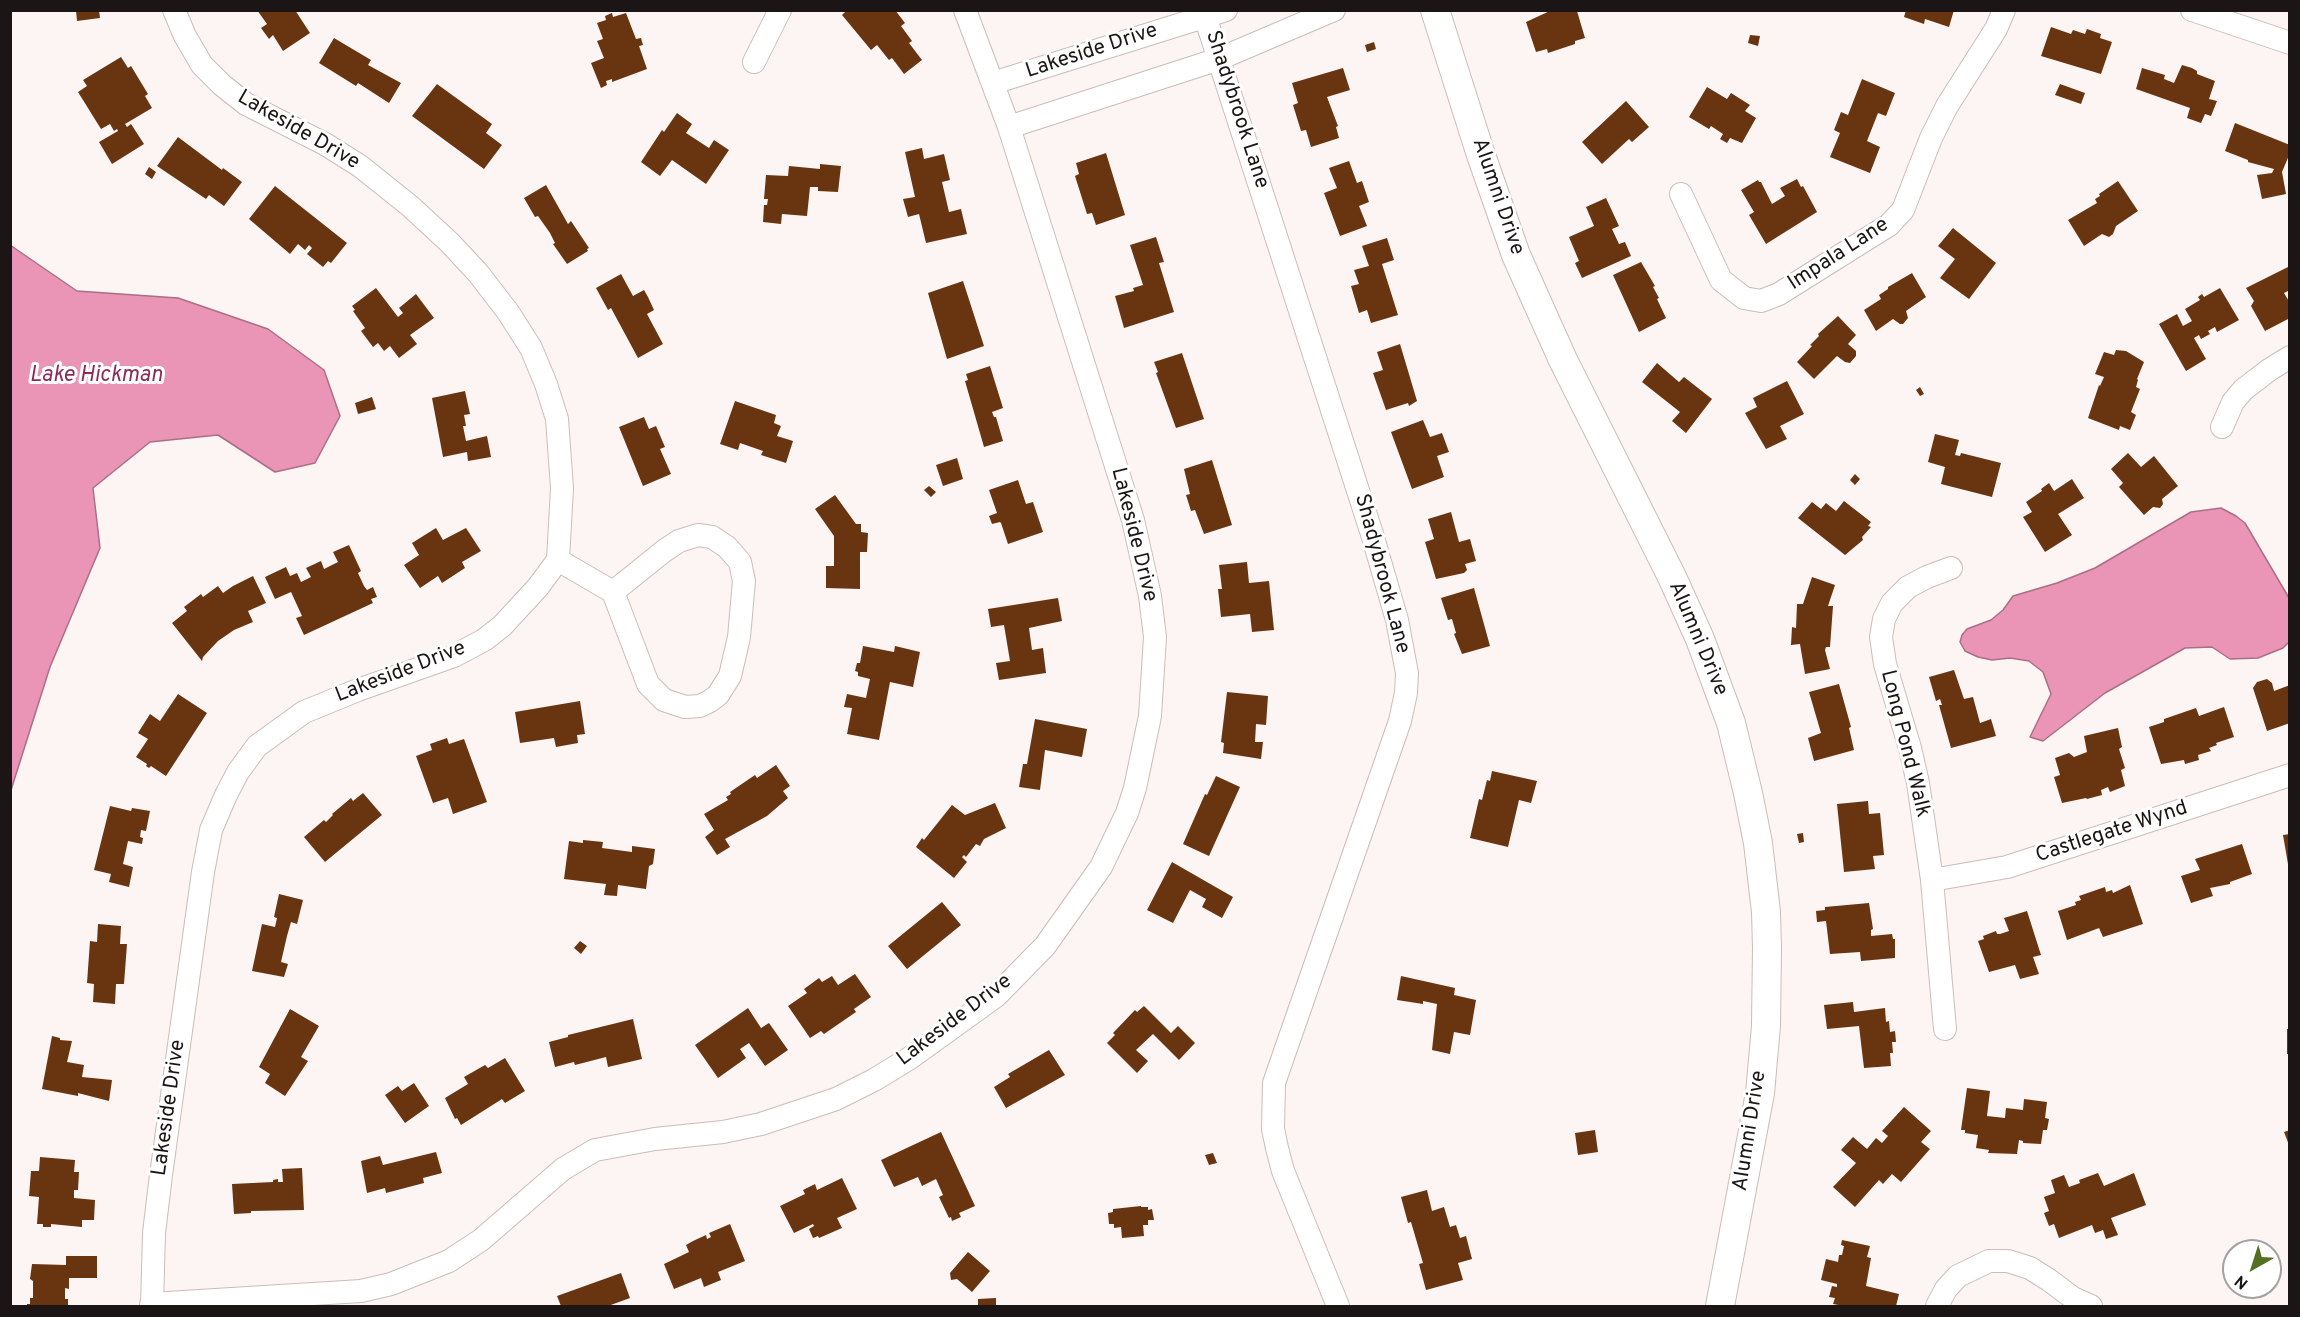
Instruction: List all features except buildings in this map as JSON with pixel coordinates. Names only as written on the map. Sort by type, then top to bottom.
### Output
[{"type":"main road","name":"Alumni Drive","points":[[1435,10],[1481,155],[1516,255],[1563,360],[1672,577],[1700,639],[1731,723],[1748,793],[1758,843],[1766,912],[1766,1026],[1760,1093],[1720,1306]]},
{"type":"street","name":"Lakeside Drive","points":[[174,10],[185,36],[202,65],[222,85],[246,105],[325,144],[360,166],[410,206],[449,242],[508,312],[531,348],[557,419],[562,488],[558,560],[520,609],[484,640],[454,656],[304,712],[257,746],[234,779],[211,830],[203,872],[154,1233],[152,1305],[361,1291],[391,1284],[449,1261],[481,1240],[563,1169],[595,1150],[655,1139],[723,1132],[761,1124],[836,1099],[910,1058],[996,996],[1045,946],[1101,867],[1135,788],[1150,716],[1155,637],[1150,596],[1133,520],[1009,127],[965,10]]},
{"type":"street","points":[[754,62],[780,10]]},
{"type":"street","points":[[1009,127],[1219,59],[1334,10]]},
{"type":"street","name":"Impala Lane","points":[[1681,194],[1721,280],[1744,298],[1761,301],[1779,294],[1889,225],[1903,210],[1931,138],[1947,106],[1996,29],[2004,10]]},
{"type":"street","points":[[2192,10],[2289,43]]},
{"type":"street","name":"Lakeside Drive","points":[[993,83],[1211,12]]},
{"type":"street","name":"Shadybrook Lane","points":[[1211,12],[1219,59],[1372,534],[1397,620],[1407,673],[1406,693],[1400,721],[1274,1083],[1273,1129],[1276,1148],[1283,1171],[1338,1306]]},
{"type":"street","points":[[2222,427],[2234,402],[2243,390],[2289,357]]},
{"type":"street","points":[[558,560],[613,592],[642,673],[655,692],[664,700],[685,707],[700,706],[718,695],[731,672],[739,637],[744,581],[740,562],[727,547],[712,537],[698,535],[679,541],[613,592]]},
{"type":"street","name":"Long Pond Walk","points":[[1945,1029],[1932,880],[1918,783],[1885,664],[1881,637],[1884,619],[1892,603],[1908,587],[1951,568]]},
{"type":"street","name":"Castlegate Wynd","points":[[1932,880],[2016,865],[2289,775]]},
{"type":"street","points":[[1937,1306],[1946,1289],[1958,1276],[1989,1261],[2008,1261],[2030,1268],[2073,1298],[2091,1306]]},
{"type":"water","name":"Lake Hickman","points":[[10,245],[77,291],[178,298],[268,329],[324,370],[340,416],[315,463],[275,472],[218,435],[150,442],[93,488],[100,548],[50,667],[11,790]]},
{"type":"water","points":[[2221,508],[2245,523],[2289,598],[2289,642],[2283,648],[2258,658],[2230,659],[2212,647],[2185,648],[2105,693],[2043,741],[2030,737],[2051,694],[2043,672],[2029,661],[2010,658],[1992,660],[1965,651],[1960,642],[1967,629],[1991,620],[2003,610],[2013,596],[2057,583],[2095,568],[2191,512]]}]
